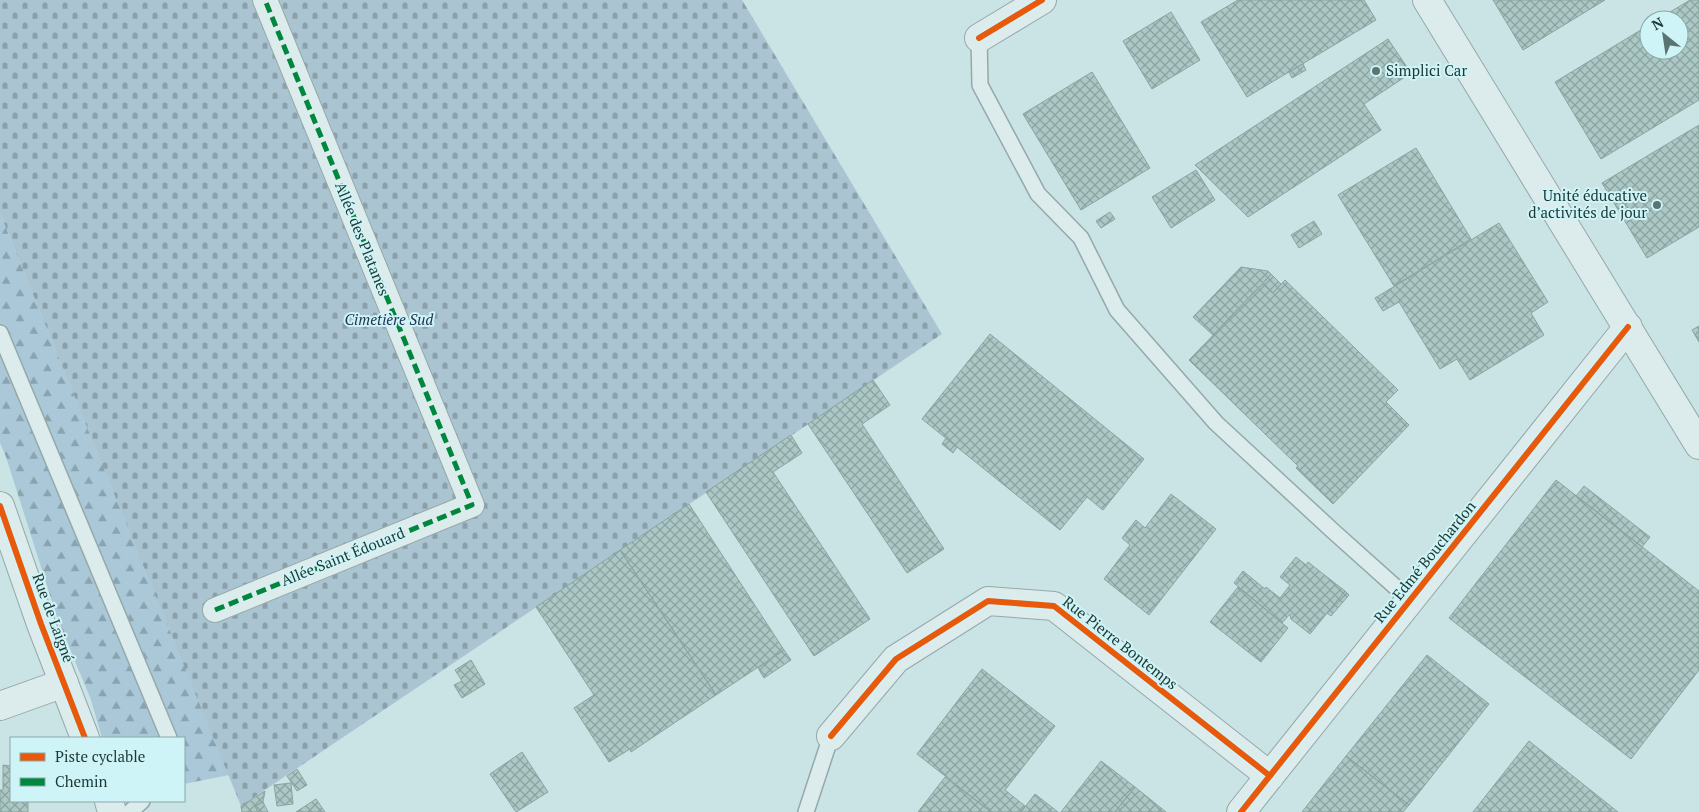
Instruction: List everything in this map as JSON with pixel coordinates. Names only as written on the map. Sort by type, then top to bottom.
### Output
[{"type":"street","name":"Allée des Platanes","points":[[264,0],[472,505]]},
{"type":"street","points":[[979,38],[1042,0]]},
{"type":"street","points":[[1427,0],[1699,445]]},
{"type":"street","name":"Rue Edmé Bouchardon","points":[[1241,812],[1628,327]]},
{"type":"street","name":"Allée Saint Édouard","points":[[215,610],[472,505]]},
{"type":"street","name":"Rue de Laigné","points":[[0,506],[85,737]]},
{"type":"street","name":"Rue Pierre Bontemps","points":[[831,736],[896,659],[988,601],[1054,606],[1270,776]]},
{"type":"street","points":[[0,706],[64,683]]},
{"type":"lane","points":[[979,38],[980,84],[1038,194],[1081,238],[1118,310],[1216,423],[1410,600]]},
{"type":"lane","points":[[0,333],[169,737]]},
{"type":"lane","points":[[806,812],[831,736]]},
{"type":"lane","points":[[130,812],[141,802]]},
{"type":"green space","name":"Cimetière Sud","points":[[0,0],[742,0],[942,334],[241,806],[0,213]]},
{"type":"green space","points":[[0,213],[229,775],[185,784],[185,737],[102,737],[91,700],[57,617],[0,443]]},
{"type":"building","points":[[1238,0],[1364,0],[1376,20],[1247,97],[1201,22]]},
{"type":"building","points":[[1493,0],[1605,0],[1523,50]]},
{"type":"building","points":[[1690,0],[1699,0],[1699,100],[1601,159],[1555,82],[1639,31],[1639,60],[1689,60],[1689,10],[1674,10]]},
{"type":"building","points":[[1171,12],[1200,60],[1152,89],[1123,41]]},
{"type":"building","points":[[1388,39],[1411,73],[1364,104],[1381,130],[1248,217],[1195,165]]},
{"type":"building","points":[[1303,64],[1306,70],[1292,78],[1289,72]]},
{"type":"building","points":[[1092,72],[1150,168],[1081,210],[1023,114]]},
{"type":"building","name":"Unité éducative d’activités de jour","points":[[1699,125],[1699,227],[1647,258],[1602,183]]},
{"type":"building","points":[[1416,148],[1471,239],[1394,286],[1338,195]]},
{"type":"building","points":[[1196,170],[1215,200],[1171,228],[1152,197]]},
{"type":"building","points":[[1110,212],[1115,219],[1101,228],[1096,221]]},
{"type":"building","points":[[1314,221],[1322,234],[1299,248],[1291,235]]},
{"type":"building","points":[[1499,223],[1548,302],[1531,313],[1544,335],[1470,380],[1457,359],[1440,369],[1399,302],[1383,311],[1375,298]]},
{"type":"building","points":[[1241,267],[1268,271],[1271,274],[1213,335],[1193,317]]},
{"type":"building","points":[[1271,274],[1281,284],[1273,293],[1263,284]]},
{"type":"building","points":[[1285,280],[1398,390],[1386,402],[1409,425],[1333,504],[1296,468],[1298,466],[1189,360],[1263,284],[1273,293]]},
{"type":"building","points":[[1699,326],[1699,342],[1692,330]]},
{"type":"building","points":[[990,334],[1144,459],[1103,510],[1087,497],[1060,530],[922,419]]},
{"type":"building","points":[[873,380],[890,405],[862,424],[944,549],[907,573],[808,424]]},
{"type":"building","points":[[791,435],[802,453],[773,472],[870,619],[814,656],[706,492]]},
{"type":"building","points":[[946,438],[957,447],[953,453],[942,444]]},
{"type":"building","points":[[1556,480],[1699,591],[1699,670],[1631,759],[1449,618]]},
{"type":"building","points":[[1584,486],[1650,537],[1642,547],[1576,496]]},
{"type":"building","points":[[1171,494],[1216,529],[1149,615],[1104,579],[1130,545],[1122,538],[1136,520],[1145,528]]},
{"type":"building","points":[[689,504],[784,650],[716,695],[620,550]]},
{"type":"building","points":[[620,550],[716,695],[631,752],[630,749],[609,762],[574,708],[594,695],[536,607]]},
{"type":"building","points":[[1296,557],[1306,565],[1308,562],[1345,591],[1310,634],[1291,619],[1290,614],[1282,623],[1234,583],[1243,571],[1265,589],[1266,587],[1280,598],[1290,585],[1280,577]]},
{"type":"building","points":[[1238,587],[1288,628],[1261,662],[1210,622]]},
{"type":"building","points":[[1345,591],[1349,595],[1331,616],[1327,613]]},
{"type":"building","points":[[784,650],[791,660],[764,678],[758,668]]},
{"type":"building","points":[[1427,655],[1489,704],[1409,805],[1346,756]]},
{"type":"building","points":[[471,660],[485,684],[462,698],[454,685],[462,681],[455,670]]},
{"type":"building","points":[[982,669],[1055,726],[1005,790],[1025,806],[1021,812],[991,812],[917,754]]},
{"type":"building","points":[[1529,741],[1618,812],[1473,812]]},
{"type":"building","points":[[522,752],[548,792],[516,812],[490,774]]},
{"type":"building","points":[[1346,756],[1409,805],[1403,812],[1302,812]]},
{"type":"building","points":[[1101,761],[1135,787],[1115,812],[1061,812]]},
{"type":"building","points":[[3,765],[10,766],[10,802],[28,802],[28,812],[0,812],[0,790],[3,790]]},
{"type":"building","points":[[297,769],[307,785],[297,791],[287,776]]},
{"type":"building","points":[[945,777],[991,812],[918,812]]},
{"type":"building","points":[[291,783],[293,804],[277,806],[274,785]]},
{"type":"building","points":[[1135,787],[1166,812],[1115,812]]},
{"type":"building","points":[[265,791],[263,802],[255,806],[258,812],[242,812],[241,806]]},
{"type":"building","points":[[1035,794],[1058,812],[1021,812]]},
{"type":"building","points":[[316,799],[325,812],[296,812]]},
{"type":"building","points":[[263,802],[268,812],[258,812],[255,806]]},
{"type":"marked path","points":[[215,610],[472,505],[265,0]]},
{"type":"cycle path","points":[[979,38],[1042,0]]},
{"type":"cycle path","points":[[1241,812],[1628,327]]},
{"type":"cycle path","points":[[0,506],[41,624],[85,737]]},
{"type":"cycle path","points":[[831,736],[896,659],[988,601],[1054,606],[1270,776]]},
{"type":"place","name":"Simplici Car","points":[[1376,71]]},
{"type":"place","name":"Unité éducative d’activités de jour","points":[[1657,205]]}]
